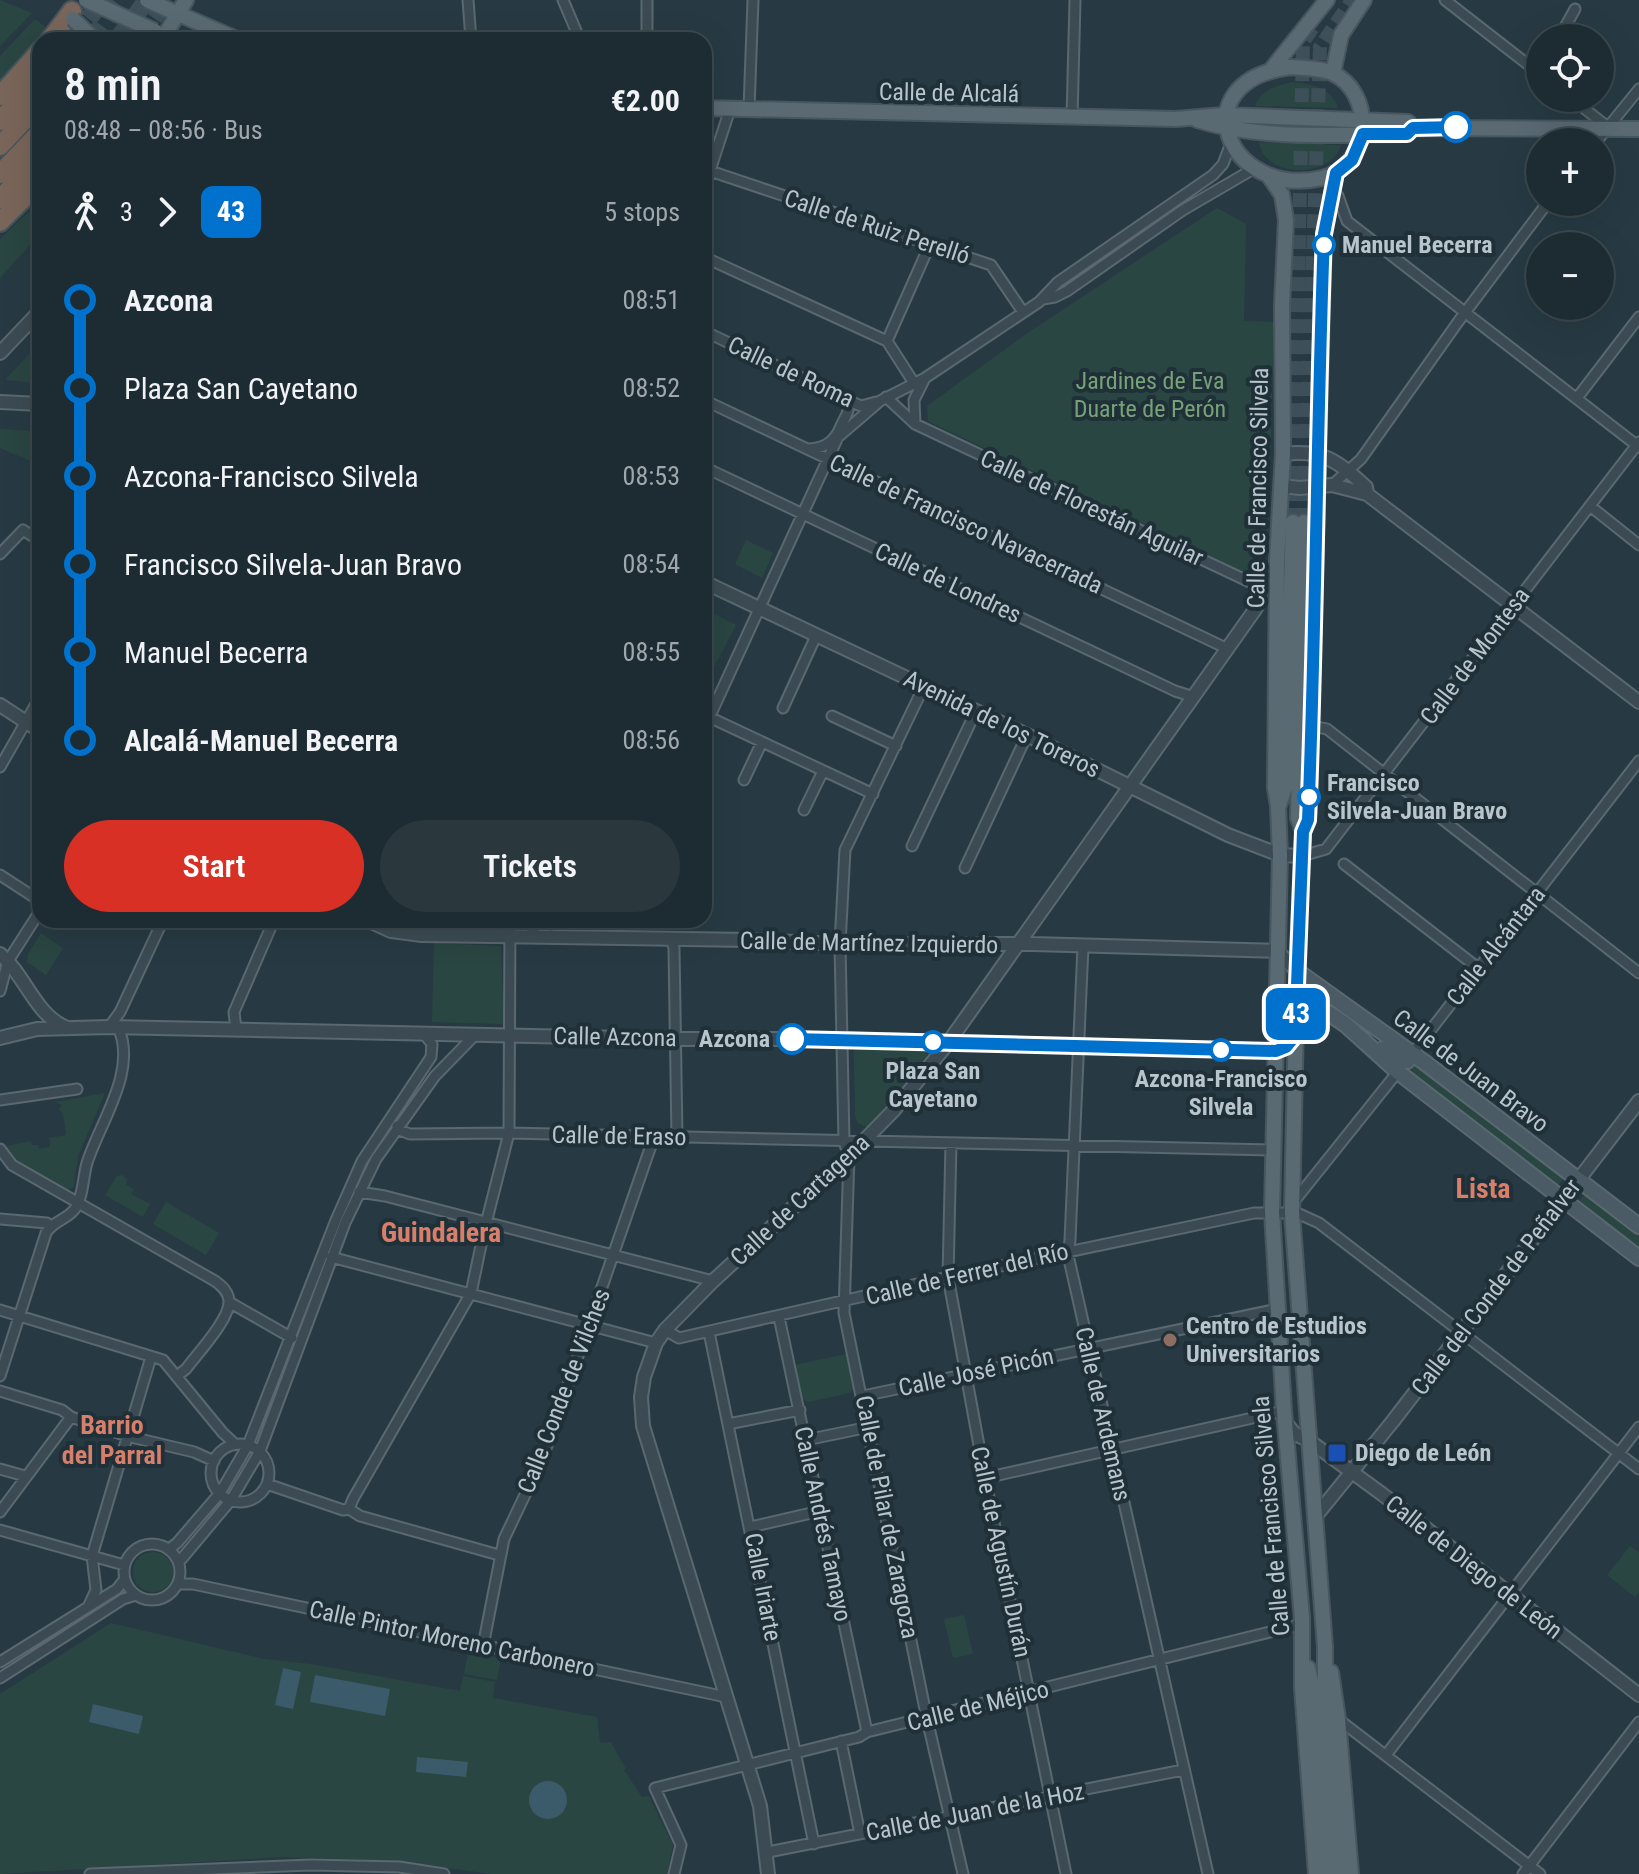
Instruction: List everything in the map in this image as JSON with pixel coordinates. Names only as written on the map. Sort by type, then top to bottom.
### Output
[{"type":"highway","points":[[56,32],[76,8]]},
{"type":"highway","points":[[0,96],[32,60]]},
{"type":"highway","points":[[0,121],[32,86]]},
{"type":"highway","points":[[0,146],[32,112]]},
{"type":"highway","points":[[4,187],[32,144]]},
{"type":"highway","points":[[4,187],[32,164]]},
{"type":"highway","points":[[0,222],[32,190]]},
{"type":"main road","points":[[147,0],[181,5],[226,32]]},
{"type":"main road","points":[[1271,70],[1327,0]]},
{"type":"main road","points":[[1333,73],[1341,35],[1364,0]]},
{"type":"main road","points":[[168,32],[181,5]]},
{"type":"main road","points":[[76,8],[150,32]]},
{"type":"main road","points":[[76,8],[90,32]]},
{"type":"main road","points":[[1290,67],[1333,73],[1357,102],[1362,127],[1352,160],[1336,173],[1303,181],[1262,172],[1242,157],[1231,143],[1225,122],[1232,99],[1245,85],[1271,70],[1290,67]]},
{"type":"main road","name":"Calle de Alcalá","points":[[712,108],[1193,119],[1338,136],[1362,127],[1408,122],[1413,128],[1526,128]]},
{"type":"main road","name":"Calle de Alcalá","points":[[1614,128],[1639,129]]},
{"type":"main road","name":"Calle de Francisco Silvela","points":[[1262,172],[1282,195],[1286,220],[1282,305],[1283,454],[1277,560],[1275,788],[1280,855],[1272,1212],[1284,1416],[1328,1874]]},
{"type":"main road","name":"Calle de Francisco Silvela","points":[[1336,173],[1324,234],[1318,438],[1325,486],[1308,820],[1303,832],[1292,1208],[1325,1647],[1325,1689],[1338,1874]]},
{"type":"main road","name":"Calle de Francisco Silvela","points":[[1278,806],[1285,787],[1299,522],[1298,818],[1303,832]]},
{"type":"main road","name":"Calle de Juan Bravo","points":[[1297,971],[1563,1200],[1639,1258]]},
{"type":"main road","name":"Calle de Juan Bravo","points":[[1295,1036],[1317,1013],[1330,1014],[1579,1179],[1639,1226]]},
{"type":"main road","name":"Calle de Francisco Silvela","points":[[1325,1647],[1335,1685],[1351,1874]]},
{"type":"main road","name":"Calle de Francisco Silvela","points":[[1304,1648],[1302,1687],[1316,1874]]},
{"type":"street","points":[[468,0],[470,32]]},
{"type":"street","points":[[563,0],[577,32]]},
{"type":"street","points":[[647,0],[647,32]]},
{"type":"street","points":[[749,109],[753,0]]},
{"type":"street","points":[[1072,118],[1075,0]]},
{"type":"street","points":[[1445,0],[1526,63]]},
{"type":"street","points":[[1567,24],[1575,9]]},
{"type":"street","points":[[1589,112],[1609,128],[1639,89]]},
{"type":"street","points":[[712,165],[730,109]]},
{"type":"street","points":[[806,448],[824,446],[883,399],[925,378],[1043,299],[1058,282],[1213,175],[1223,164],[1231,143]]},
{"type":"street","name":"Calle de Ruiz Perelló","points":[[712,172],[991,265],[1023,312]]},
{"type":"street","points":[[1043,299],[1067,291],[1183,210],[1262,172]]},
{"type":"street","points":[[1332,191],[1338,196],[1347,221],[1638,445]]},
{"type":"street","points":[[1325,486],[1361,459],[1464,313],[1537,216]]},
{"type":"street","points":[[887,341],[930,244]]},
{"type":"street","points":[[712,261],[887,341],[914,383]]},
{"type":"street","points":[[1577,398],[1639,317]]},
{"type":"street","points":[[0,353],[32,319]]},
{"type":"street","name":"Calle de Roma","points":[[712,335],[861,406],[883,399]]},
{"type":"street","points":[[915,424],[914,400],[925,378]]},
{"type":"street","name":"Calle de Florestán Aguilar","points":[[883,399],[915,424],[1254,584],[1270,585]]},
{"type":"street","points":[[712,711],[829,460],[849,412],[847,400]]},
{"type":"street","points":[[0,402],[32,404]]},
{"type":"street","name":"Calle de Francisco Navacerrada","points":[[712,404],[1228,649]]},
{"type":"street","name":"Calle de Montesa","points":[[1302,856],[1326,849],[1638,445]]},
{"type":"street","points":[[1283,454],[1300,452],[1330,458],[1366,487],[1367,494]]},
{"type":"street","name":"Calle de Londres","points":[[712,471],[1175,691],[1194,697]]},
{"type":"street","points":[[1282,486],[1325,486],[1367,494],[1639,702]]},
{"type":"street","points":[[1590,506],[1639,545]]},
{"type":"street","points":[[0,554],[23,530],[32,536]]},
{"type":"street","name":"Calle de Cartagena","points":[[768,1874],[768,1852],[760,1806],[643,1426],[642,1388],[656,1343],[713,1281],[864,1141],[894,1110],[948,1043],[1228,649],[1270,585],[1277,560]]},
{"type":"street","name":"Avenida de los Toreros","points":[[712,586],[1027,735],[1228,835],[1280,855],[1302,856]]},
{"type":"street","points":[[783,708],[816,636]]},
{"type":"street","points":[[849,1156],[844,1142],[840,944],[845,850],[924,686]]},
{"type":"street","points":[[0,705],[32,726]]},
{"type":"street","points":[[0,767],[32,709]]},
{"type":"street","points":[[912,846],[976,711]]},
{"type":"street","points":[[832,716],[896,746]]},
{"type":"street","points":[[712,718],[873,794]]},
{"type":"street","points":[[1312,729],[1327,729],[1639,973]]},
{"type":"street","points":[[965,868],[1027,735]]},
{"type":"street","points":[[744,780],[762,742]]},
{"type":"street","name":"Calle Alcántara","points":[[1292,1208],[1639,761]]},
{"type":"street","points":[[804,810],[823,771]]},
{"type":"street","points":[[1344,864],[1478,968]]},
{"type":"street","points":[[0,875],[32,896]]},
{"type":"street","points":[[0,991],[4,958],[32,921]]},
{"type":"street","points":[[0,1376],[41,1246],[51,1226],[72,1212],[78,1204],[92,1149],[119,1085],[122,1051],[114,1027],[159,928]]},
{"type":"street","points":[[236,1029],[234,1012],[271,928]]},
{"type":"street","name":"Calle de Martínez Izquierdo","points":[[388,928],[403,934],[447,936],[1277,951]]},
{"type":"street","points":[[446,928],[447,936]]},
{"type":"street","points":[[349,1509],[471,1293],[509,1133],[510,928]]},
{"type":"street","points":[[528,937],[535,928]]},
{"type":"street","points":[[568,928],[569,937]]},
{"type":"street","points":[[671,940],[674,948],[677,1138]]},
{"type":"street","name":"Calle de Ardemans","points":[[1083,946],[1070,1240],[1067,1251],[1208,1874]]},
{"type":"street","name":"Calle de Juan Bravo","points":[[1277,951],[1297,971]]},
{"type":"street","points":[[4,958],[45,1012],[65,1027]]},
{"type":"street","name":"Calle Azcona","points":[[0,1038],[22,1031],[114,1027],[675,1039],[843,1039],[1276,1051]]},
{"type":"street","points":[[169,1549],[220,1493],[248,1445],[362,1161],[431,1057],[432,1044],[423,1033]]},
{"type":"street","points":[[124,1580],[136,1595],[152,1601],[169,1595],[178,1584],[179,1562],[231,1500],[260,1451],[359,1192],[397,1126],[435,1076],[476,1034]]},
{"type":"street","points":[[1276,1051],[1286,1047],[1295,1036]]},
{"type":"street","points":[[0,1100],[77,1089]]},
{"type":"street","name":"Calle del Conde de Peñalver","points":[[1315,1517],[1463,1332],[1639,1101]]},
{"type":"street","name":"Calle de Eraso","points":[[397,1126],[410,1134],[509,1133],[1273,1150]]},
{"type":"street","name":"Calle Conde de Vilches","points":[[483,1646],[504,1539],[543,1457],[654,1137]]},
{"type":"street","name":"Calle de Agustín Durán","points":[[951,1143],[948,1277],[985,1478],[1066,1874]]},
{"type":"street","points":[[0,1149],[12,1165],[215,1281],[227,1292],[229,1302],[221,1321],[186,1369],[178,1375]]},
{"type":"street","name":"Calle de Pilar de Zaragoza","points":[[849,1156],[843,1302],[927,1719],[963,1874]]},
{"type":"street","points":[[359,1192],[385,1196],[713,1281]]},
{"type":"street","points":[[1292,1208],[1319,1223],[1639,1469]]},
{"type":"street","name":"Calle de Ferrer del Río","points":[[665,1330],[679,1338],[1067,1251],[1292,1208]]},
{"type":"street","points":[[0,1219],[47,1223],[51,1226]]},
{"type":"street","points":[[319,1262],[333,1257],[656,1343]]},
{"type":"street","points":[[229,1302],[292,1338]]},
{"type":"street","name":"Calle José Picón","points":[[863,1396],[1278,1309]]},
{"type":"street","points":[[0,1310],[163,1360],[235,1444]]},
{"type":"street","name":"Calle Andrés Tamayo","points":[[779,1317],[867,1732]]},
{"type":"street","name":"Calle Iriarte","points":[[709,1332],[814,1844]]},
{"type":"street","points":[[89,1605],[96,1590],[92,1556],[151,1357]]},
{"type":"street","points":[[0,1391],[62,1410],[71,1417],[127,1436],[194,1452],[214,1461]]},
{"type":"street","points":[[728,1424],[800,1410]]},
{"type":"street","points":[[985,1478],[1111,1448],[1284,1416]]},
{"type":"street","name":"Calle de Diego de León","points":[[1284,1416],[1295,1434],[1308,1440],[1639,1695]]},
{"type":"street","points":[[0,1512],[71,1417]]},
{"type":"street","points":[[806,1440],[869,1427]]},
{"type":"street","points":[[1386,1755],[1639,1427]]},
{"type":"street","points":[[235,1444],[248,1445],[260,1451],[269,1468],[267,1484],[259,1495],[250,1500],[231,1500],[220,1493],[212,1476],[214,1461],[222,1450],[235,1444]]},
{"type":"street","points":[[0,1469],[25,1476]]},
{"type":"street","points":[[267,1484],[343,1510],[349,1509],[360,1516],[499,1555]]},
{"type":"street","points":[[751,1527],[820,1511]]},
{"type":"street","points":[[0,1530],[124,1565]]},
{"type":"street","points":[[0,1662],[117,1589],[124,1580],[124,1565],[131,1553],[146,1544],[169,1549],[179,1562]]},
{"type":"street","name":"Calle Pintor Moreno Carbonero","points":[[178,1584],[193,1584],[726,1697]]},
{"type":"street","points":[[0,1678],[123,1599],[136,1595]]},
{"type":"street","name":"Calle de Méjico","points":[[674,1874],[681,1845],[655,1788],[1302,1624]]},
{"type":"street","points":[[1338,1719],[1526,1870],[1540,1874]]},
{"type":"street","points":[[1526,1870],[1639,1722]]},
{"type":"street","points":[[841,1741],[860,1834]]},
{"type":"street","name":"Calle de Juan de la Hoz","points":[[768,1852],[1183,1770]]},
{"type":"street","points":[[90,1874],[311,1865],[399,1867],[444,1874]]},
{"type":"green space","points":[[0,0],[32,13],[0,46]]},
{"type":"green space","points":[[35,19],[50,30],[32,32],[32,50],[0,86],[0,56]]},
{"type":"green space","points":[[1292,82],[1326,91],[1338,108],[1255,106],[1265,92]]},
{"type":"green space","points":[[1259,142],[1341,145],[1335,156],[1325,164],[1298,170],[1273,163],[1264,154]]},
{"type":"green space","name":"Jardines de Eva Duarte de Perón","points":[[1217,208],[1246,224],[1244,321],[1274,322],[1268,537],[1259,566],[1248,574],[928,421],[927,406],[1029,332]]},
{"type":"green space","points":[[32,209],[32,243],[0,278],[0,239]]},
{"type":"green space","points":[[32,351],[32,383],[7,378]]},
{"type":"green space","points":[[0,430],[32,431],[32,462],[0,448]]},
{"type":"green space","points":[[746,540],[773,553],[762,578],[735,564]]},
{"type":"green space","points":[[712,613],[736,625],[712,671]]},
{"type":"green space","points":[[41,933],[63,948],[46,975],[27,962],[28,954]]},
{"type":"green space","points":[[434,943],[501,946],[504,1024],[432,1022]]},
{"type":"green space","points":[[854,1047],[926,1050],[928,1058],[873,1123],[866,1127],[858,1123],[855,1116]]},
{"type":"green space","points":[[1414,1063],[1565,1178],[1555,1187],[1408,1071]]},
{"type":"green space","points":[[105,1093],[78,1156],[74,1187],[67,1190],[15,1161],[4,1147],[31,1141],[39,1149],[50,1147],[49,1138],[66,1135],[63,1113],[59,1110],[62,1105],[55,1102]]},
{"type":"green space","points":[[122,1175],[127,1179],[126,1184],[134,1190],[131,1194],[150,1204],[143,1217],[105,1195],[116,1177]]},
{"type":"green space","points":[[1586,1193],[1639,1234],[1639,1253],[1576,1205]]},
{"type":"green space","points":[[166,1202],[219,1233],[206,1255],[153,1224]]},
{"type":"green space","points":[[846,1354],[853,1388],[850,1393],[808,1402],[802,1398],[795,1365]]},
{"type":"green space","points":[[1630,1546],[1639,1552],[1639,1592],[1635,1597],[1607,1575]]},
{"type":"green space","points":[[153,1552],[167,1558],[173,1572],[167,1586],[153,1592],[139,1586],[133,1572],[139,1558]]},
{"type":"green space","points":[[964,1615],[973,1654],[953,1658],[944,1619]]},
{"type":"green space","points":[[111,1623],[264,1659],[311,1664],[460,1691],[463,1676],[495,1682],[493,1698],[597,1717],[600,1743],[611,1742],[624,1770],[642,1797],[649,1796],[673,1845],[667,1874],[491,1874],[397,1861],[285,1857],[0,1874],[0,1694]]},
{"type":"green space","points":[[468,1652],[501,1658],[497,1680],[464,1674]]},
{"type":"water","points":[[283,1668],[301,1672],[293,1709],[275,1705]]},
{"type":"water","points":[[315,1675],[390,1689],[385,1716],[310,1702]]},
{"type":"water","points":[[93,1704],[143,1716],[139,1734],[89,1722]]},
{"type":"water","points":[[417,1757],[468,1762],[466,1777],[416,1772]]},
{"type":"water","points":[[548,1781],[562,1786],[567,1800],[562,1814],[548,1819],[534,1814],[529,1800],[534,1786]]},
{"type":"tunnel","points":[[78,32],[103,0]]},
{"type":"tunnel","points":[[97,32],[120,0]]},
{"type":"tunnel","points":[[123,32],[147,0]]},
{"type":"tunnel","points":[[144,32],[166,0]]},
{"type":"tunnel","points":[[1304,522],[1320,47],[1352,0]]},
{"type":"tunnel","points":[[1293,522],[1303,42],[1316,23]]},
{"type":"bus line","name":"43","points":[[792,1039],[1276,1051],[1286,1047],[1295,1036],[1303,832],[1308,820],[1309,797],[1327,214],[1336,173],[1352,160],[1363,134],[1407,134],[1413,128],[1456,127]]},
{"type":"place","name":"Manuel Becerra","points":[[1324,245]]},
{"type":"place","name":"Francisco Silvela-Juan Bravo","points":[[1309,797]]},
{"type":"place","name":"Azcona","points":[[792,1039]]},
{"type":"place","name":"Plaza San Cayetano","points":[[933,1042]]},
{"type":"place","name":"Azcona-Francisco Silvela","points":[[1221,1050]]},
{"type":"place","name":"Centro de Estudios Universitarios","points":[[1170,1340]]},
{"type":"place","name":"Diego de León","points":[[1337,1453]]},
{"type":"district","name":"Lista","points":[[1483,1188]]},
{"type":"district","name":"Guindalera","points":[[441,1232]]},
{"type":"district","name":"Barrio del Parral","points":[[112,1440]]}]
